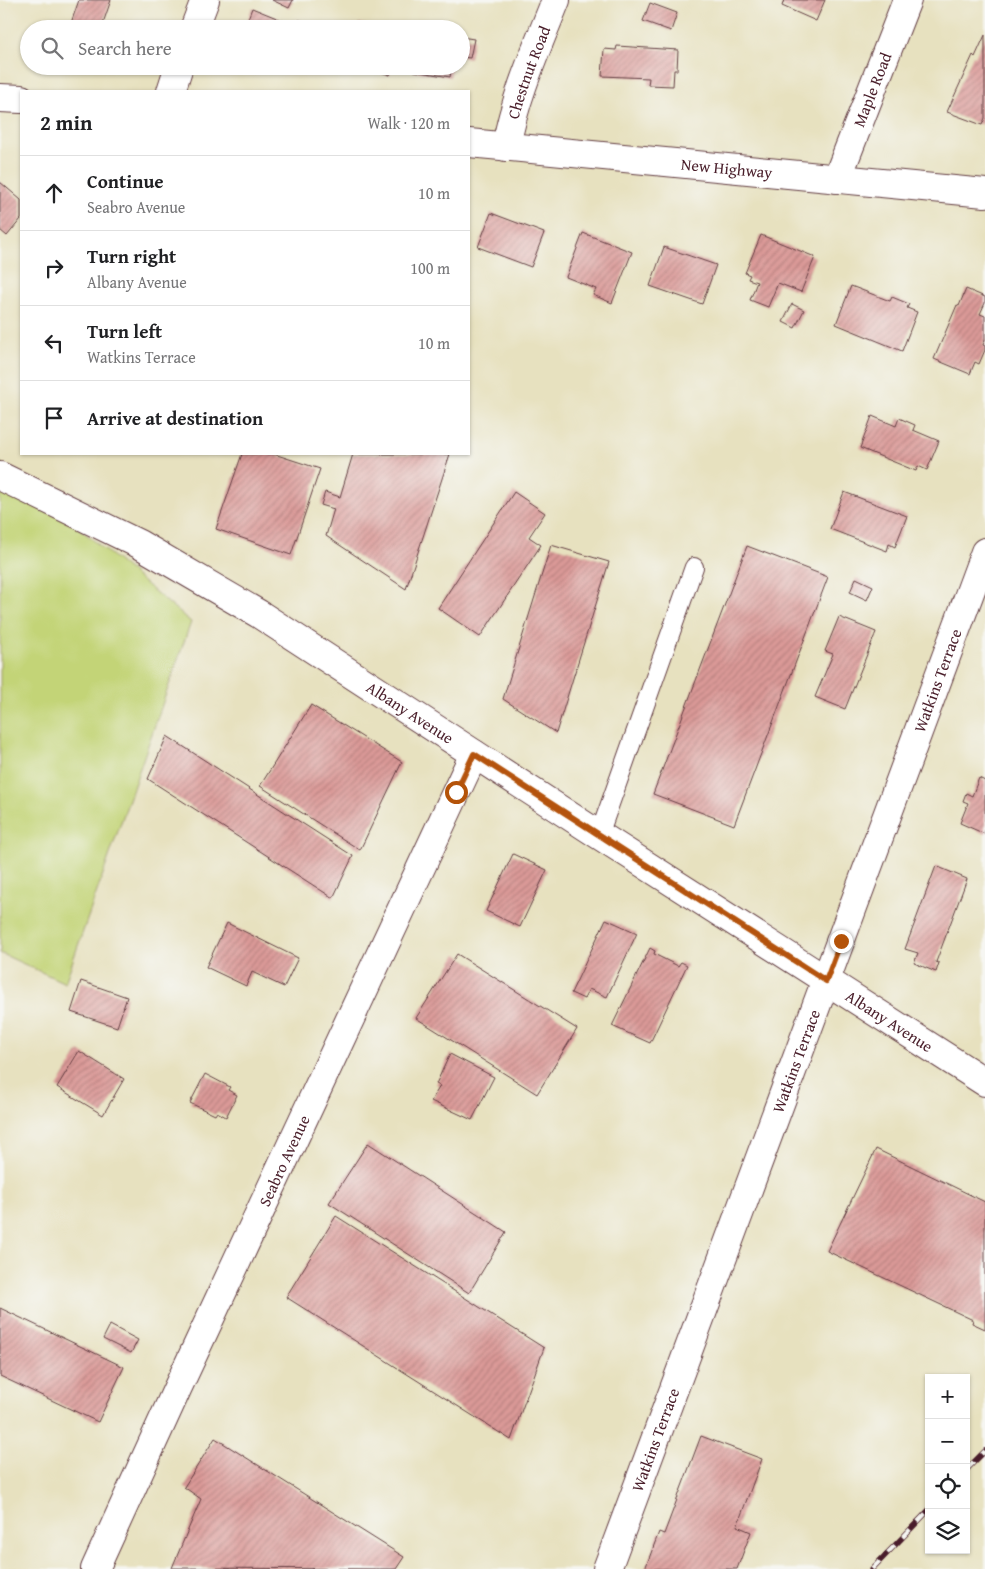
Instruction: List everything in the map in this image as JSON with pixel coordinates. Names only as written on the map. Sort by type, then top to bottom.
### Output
[{"type":"street","points":[[197,20],[205,0]]},
{"type":"street","name":"Chestnut Road","points":[[506,147],[520,94],[556,0]]},
{"type":"street","name":"Maple Road","points":[[837,179],[907,0]]},
{"type":"street","points":[[171,90],[176,75]]},
{"type":"street","points":[[0,98],[20,99]]},
{"type":"street","name":"New Highway","points":[[470,143],[985,193]]},
{"type":"street","name":"Albany Avenue","points":[[0,476],[115,531],[259,614],[599,835],[985,1082]]},
{"type":"street","name":"Watkins Terrace","points":[[608,1569],[985,552]]},
{"type":"street","name":"Seabro Avenue","points":[[95,1569],[474,754]]},
{"type":"lane","points":[[599,835],[694,567]]},
{"type":"green space","points":[[0,462],[191,622],[65,983],[0,953]]},
{"type":"building","points":[[79,0],[111,0],[104,20],[72,20]]},
{"type":"building","points":[[272,0],[293,0],[289,8]]},
{"type":"building","points":[[784,0],[825,0],[816,21],[782,6]]},
{"type":"building","points":[[650,3],[677,13],[671,31],[643,21]]},
{"type":"building","points":[[252,8],[282,20],[247,20]]},
{"type":"building","points":[[985,35],[985,118],[982,125],[947,112],[973,55],[975,57]]},
{"type":"building","points":[[470,38],[474,39],[470,58]]},
{"type":"building","points":[[617,46],[678,50],[677,70],[674,70],[673,86],[648,85],[649,78],[602,76],[604,49],[616,50]]},
{"type":"building","points":[[0,182],[20,199],[20,220],[7,236],[0,230]]},
{"type":"building","points":[[491,213],[544,233],[531,267],[478,247]]},
{"type":"building","points":[[583,233],[632,252],[612,303],[593,295],[596,289],[566,277]]},
{"type":"building","points":[[761,235],[815,257],[801,292],[778,283],[768,307],[750,300],[757,282],[748,279],[750,275],[745,273]]},
{"type":"building","points":[[664,247],[716,265],[702,304],[650,286]]},
{"type":"building","points":[[851,286],[890,301],[892,297],[909,304],[907,308],[917,312],[902,351],[836,324]]},
{"type":"building","points":[[966,289],[985,297],[985,303],[980,314],[985,316],[985,340],[983,345],[985,350],[979,364],[975,362],[970,374],[934,359],[957,305],[959,306]]},
{"type":"building","points":[[792,304],[804,310],[795,328],[783,322]]},
{"type":"building","points":[[872,416],[896,426],[899,418],[915,425],[913,430],[939,441],[927,470],[918,466],[916,471],[860,448]]},
{"type":"building","points":[[242,455],[277,455],[320,469],[291,555],[216,529]]},
{"type":"building","points":[[353,455],[450,455],[406,589],[326,536],[334,509],[321,505],[325,492],[340,497]]},
{"type":"building","points":[[514,492],[545,513],[529,537],[541,545],[480,637],[438,608]]},
{"type":"building","points":[[844,492],[907,516],[895,547],[889,544],[887,551],[830,529]]},
{"type":"building","points":[[551,545],[609,562],[556,733],[503,699]]},
{"type":"building","points":[[747,546],[828,577],[734,825],[653,794]]},
{"type":"building","points":[[856,578],[873,586],[867,600],[850,592]]},
{"type":"building","points":[[839,617],[876,632],[845,709],[815,697],[833,654],[825,651]]},
{"type":"building","points":[[311,705],[402,762],[360,850],[260,786]]},
{"type":"building","points":[[167,736],[353,856],[333,898],[148,779]]},
{"type":"building","points":[[979,778],[985,781],[985,834],[960,823],[968,803],[963,801],[966,793],[972,796]]},
{"type":"building","points":[[513,854],[547,870],[520,927],[486,911]]},
{"type":"building","points":[[936,866],[967,879],[936,962],[939,963],[936,972],[914,963],[918,953],[905,949]]},
{"type":"building","points":[[606,919],[637,933],[607,997],[589,989],[584,999],[571,993]]},
{"type":"building","points":[[227,923],[298,958],[284,987],[252,972],[246,986],[206,967]]},
{"type":"building","points":[[650,948],[655,951],[654,954],[678,966],[681,962],[687,965],[650,1043],[612,1026]]},
{"type":"building","points":[[457,954],[577,1029],[537,1094],[416,1018]]},
{"type":"building","points":[[81,981],[127,997],[117,1027],[71,1012]]},
{"type":"building","points":[[79,1051],[124,1079],[103,1115],[57,1087]]},
{"type":"building","points":[[450,1054],[494,1077],[472,1120],[431,1101],[440,1086],[436,1084]]},
{"type":"building","points":[[205,1074],[230,1087],[228,1090],[237,1095],[226,1117],[217,1112],[215,1115],[190,1103]]},
{"type":"building","points":[[368,1143],[506,1232],[469,1293],[329,1203]]},
{"type":"building","points":[[876,1149],[985,1202],[985,1329],[972,1323],[973,1320],[827,1251]]},
{"type":"building","points":[[336,1216],[544,1348],[511,1440],[286,1297]]},
{"type":"building","points":[[0,1308],[124,1367],[98,1422],[0,1376]]},
{"type":"building","points":[[110,1325],[138,1340],[131,1353],[103,1339]]},
{"type":"building","points":[[701,1436],[762,1459],[737,1526],[751,1532],[737,1569],[645,1569],[659,1532],[664,1534]]},
{"type":"building","points":[[215,1438],[404,1557],[396,1569],[172,1568],[201,1499],[184,1487]]},
{"type":"railway","points":[[970,1466],[985,1451]]},
{"type":"railway","points":[[872,1569],[925,1514]]},
{"type":"route","points":[[456,792],[474,754],[826,981],[841,941]]}]
